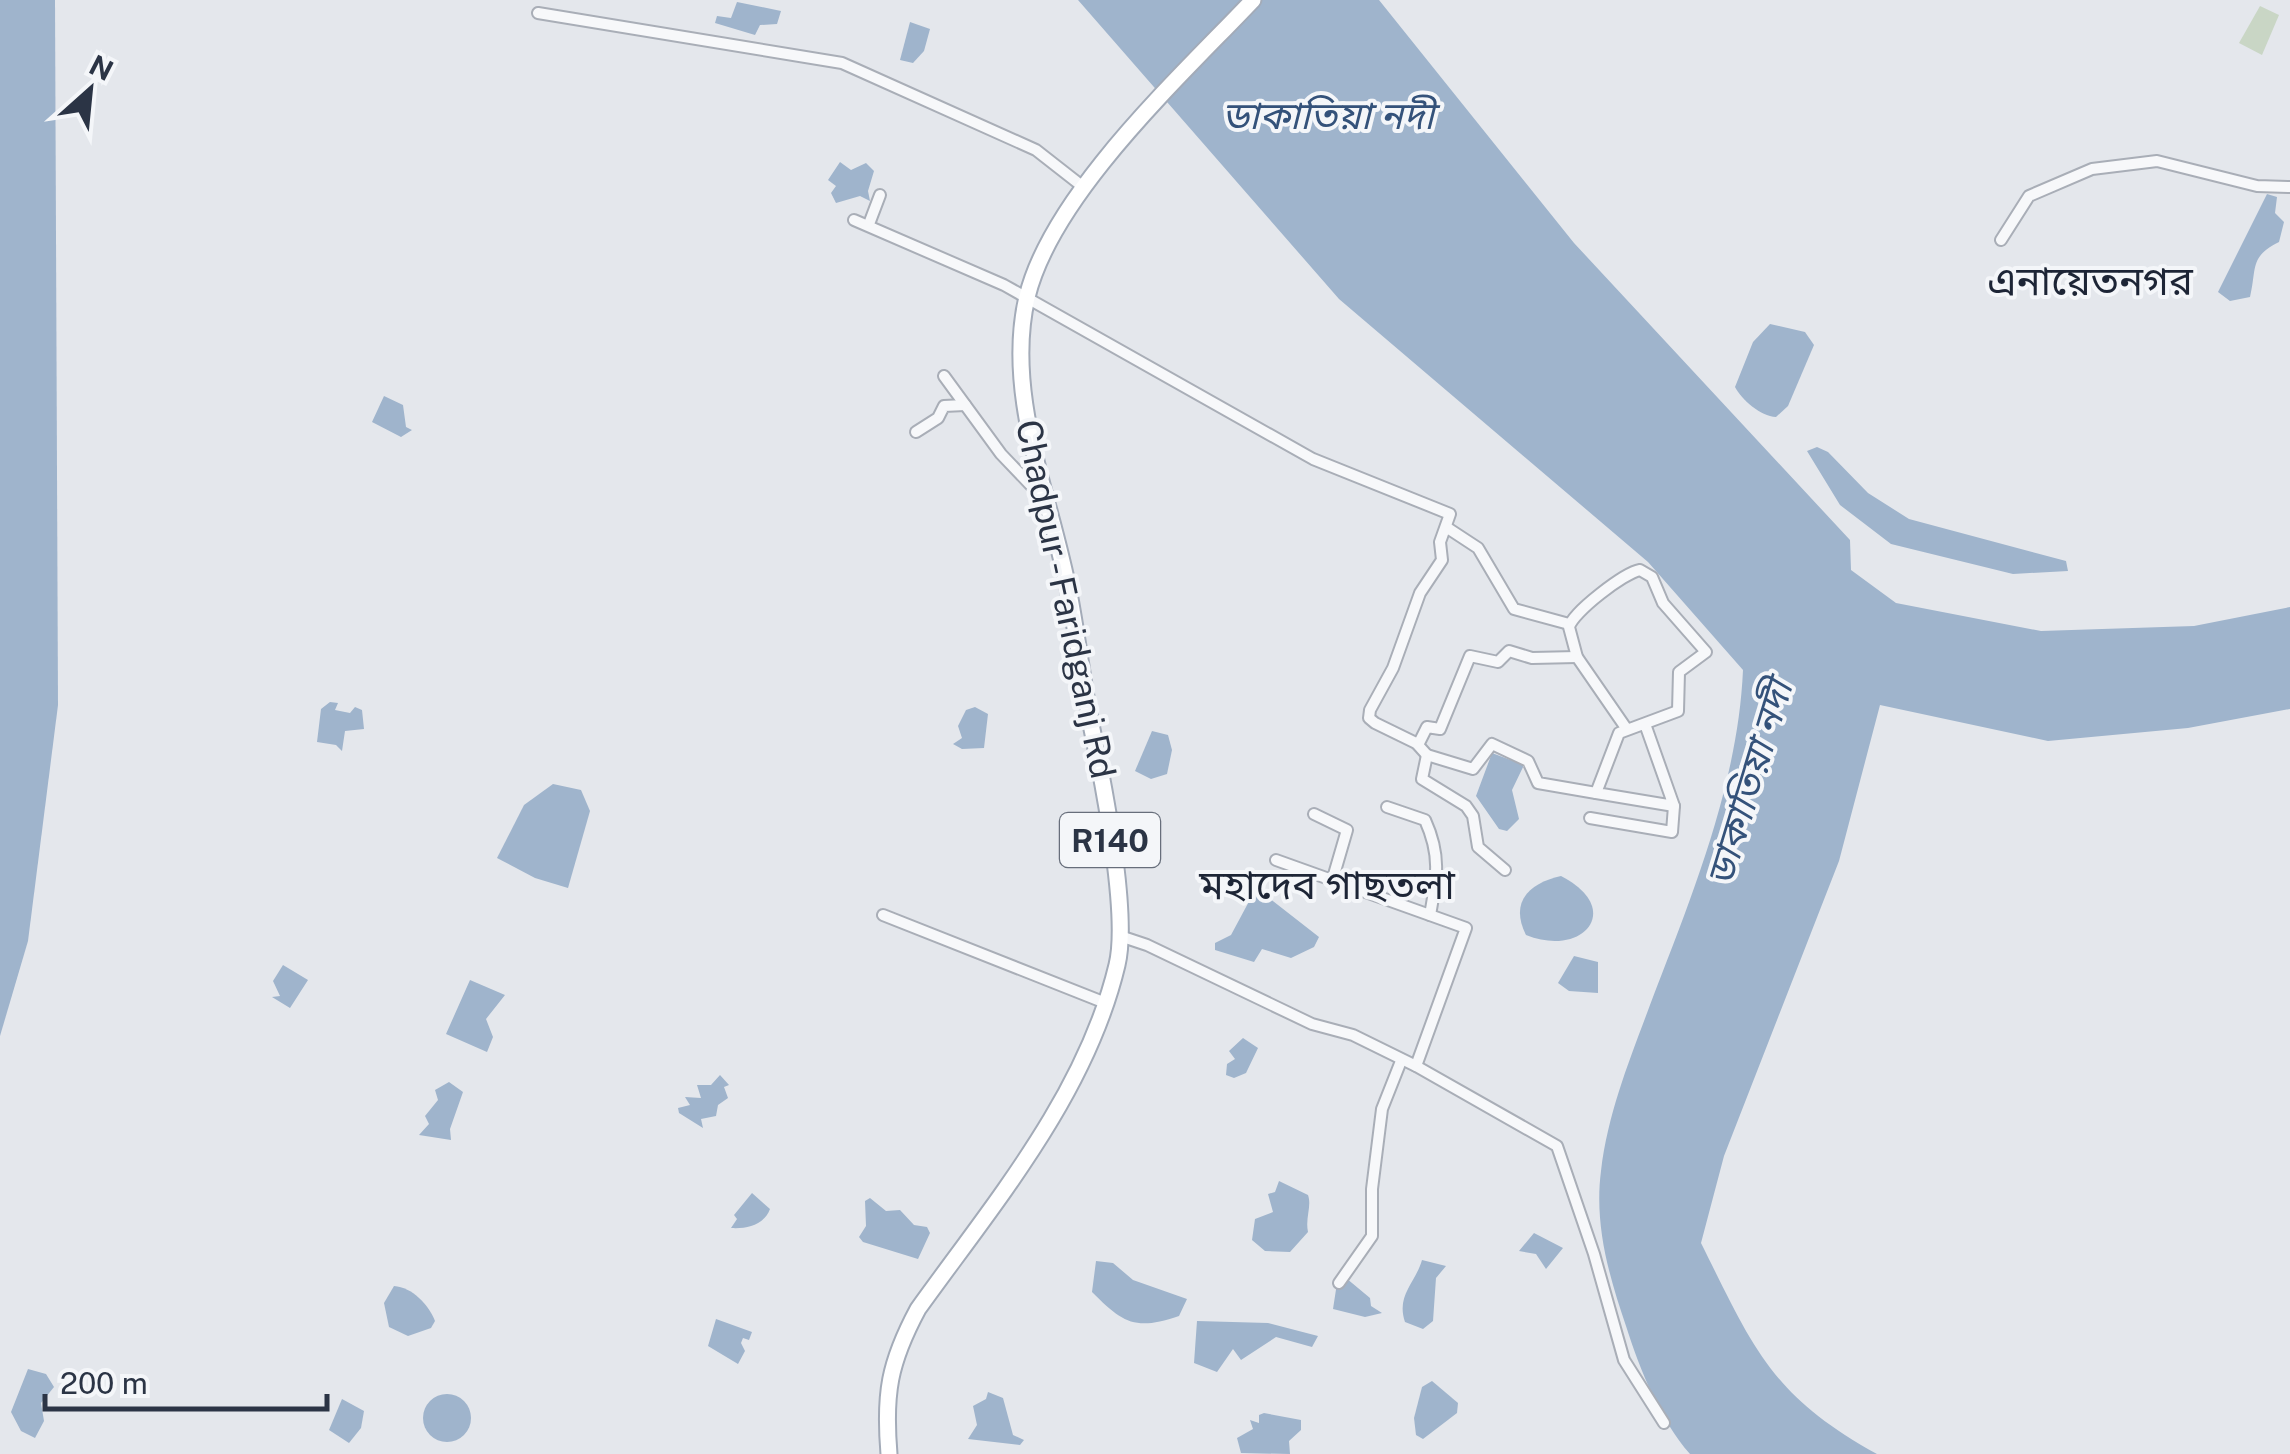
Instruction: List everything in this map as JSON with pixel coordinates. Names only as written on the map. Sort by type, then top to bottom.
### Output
[{"type":"main road","name":"Chadpur - Faridganj Rd","points":[[889,1454],[887,1380],[902,1338],[918,1309],[1042,1134],[1085,1057],[1117,965],[1120,936],[1108,800],[1068,589],[1025,405],[1027,298],[1043,255],[1082,186],[1253,0]]},
{"type":"street","points":[[538,13],[842,63],[1036,150],[1082,186]]},
{"type":"street","points":[[2001,240],[2029,196],[2092,169],[2157,160],[2257,186],[2290,187]]},
{"type":"street","points":[[869,224],[880,195]]},
{"type":"street","points":[[854,220],[1027,298],[1313,459],[1447,512],[1452,518],[1440,542],[1442,560],[1420,593],[1394,668],[1370,710],[1370,718],[1418,744],[1427,755],[1474,769],[1492,744],[1528,762],[1538,782],[1674,806]]},
{"type":"street","points":[[944,376],[1044,499]]},
{"type":"street","points":[[916,432],[938,418],[944,406],[965,406]]},
{"type":"street","points":[[1446,527],[1478,548],[1514,609],[1570,624]]},
{"type":"street","points":[[1596,792],[1615,742],[1626,728],[1678,710],[1680,672],[1703,657],[1705,646],[1663,604],[1652,577],[1640,570],[1626,574],[1578,610],[1570,624],[1577,656],[1626,728]]},
{"type":"street","points":[[1418,744],[1427,727],[1440,729],[1470,656],[1498,662],[1509,651],[1532,658],[1577,656]]},
{"type":"street","points":[[1590,818],[1672,832],[1674,806],[1645,724]]},
{"type":"street","points":[[1427,755],[1422,779],[1466,806],[1473,816],[1478,847],[1504,870]]},
{"type":"street","points":[[1387,807],[1425,820],[1436,845],[1440,877],[1430,915]]},
{"type":"street","points":[[1314,814],[1348,830],[1333,878]]},
{"type":"street","points":[[1276,860],[1466,928],[1416,1066]]},
{"type":"street","points":[[883,915],[1103,1002]]},
{"type":"street","points":[[1120,936],[1147,945],[1312,1024],[1353,1036],[1416,1066],[1556,1146],[1594,1254],[1624,1360],[1664,1423]]},
{"type":"street","points":[[1339,1283],[1372,1236],[1372,1189],[1382,1109],[1401,1061]]},
{"type":"green space","points":[[2260,6],[2279,15],[2262,55],[2239,43]]},
{"type":"water","points":[[0,0],[55,0],[58,705],[28,941],[0,1036]]},
{"type":"water","name":"ডাকাতিয়া নদী","points":[[1078,0],[1379,0],[1574,243],[1850,540],[1851,570],[1896,603],[2041,631],[2194,626],[2290,607],[2290,709],[2188,728],[2048,741],[1880,705],[1839,861],[1724,1156],[1701,1243],[1751,1340],[1788,1389],[1812,1411],[1877,1454],[1690,1454],[1669,1426],[1644,1377],[1604,1250],[1599,1191],[1614,1107],[1710,840],[1732,756],[1743,670],[1648,562],[1339,299]]},
{"type":"water","points":[[737,2],[781,11],[777,24],[760,25],[755,35],[715,23],[717,16],[731,18]]},
{"type":"water","points":[[910,22],[930,29],[924,51],[913,63],[900,60]]},
{"type":"water","points":[[840,162],[851,170],[866,163],[874,171],[868,191],[870,201],[860,196],[836,203],[831,193],[836,186],[828,180]]},
{"type":"water","points":[[2267,194],[2277,197],[2275,213],[2284,222],[2279,242],[2258,258],[2250,297],[2230,301],[2218,292]]},
{"type":"water","points":[[1770,324],[1805,332],[1814,345],[1788,406],[1776,417],[1752,406],[1735,387],[1753,342]]},
{"type":"water","points":[[384,396],[403,405],[406,427],[412,430],[401,437],[372,422]]},
{"type":"water","points":[[1817,447],[1828,452],[1868,493],[1909,519],[2066,561],[2068,571],[2013,574],[1891,544],[1840,505],[1807,451]]},
{"type":"water","points":[[330,702],[338,703],[335,710],[362,710],[364,729],[345,731],[342,751],[336,745],[317,742],[321,709]]},
{"type":"water","points":[[975,707],[988,714],[984,748],[962,749],[953,744],[962,738],[958,726],[966,710]]},
{"type":"water","points":[[1152,731],[1168,735],[1172,750],[1167,774],[1151,779],[1135,771]]},
{"type":"water","points":[[1492,753],[1524,765],[1512,790],[1519,819],[1507,831],[1499,829],[1476,796]]},
{"type":"water","points":[[553,784],[581,790],[590,811],[568,888],[535,878],[497,858],[524,805]]},
{"type":"water","points":[[1561,876],[1591,902],[1593,915],[1589,926],[1565,940],[1526,935],[1521,923],[1521,903],[1540,883]]},
{"type":"water","points":[[1260,891],[1319,937],[1314,947],[1291,958],[1262,949],[1254,962],[1215,950],[1215,943],[1231,935],[1253,894]]},
{"type":"water","points":[[1574,956],[1598,962],[1598,993],[1569,991],[1558,983]]},
{"type":"water","points":[[283,965],[308,980],[290,1008],[272,997],[280,996],[273,981]]},
{"type":"water","points":[[470,980],[505,995],[486,1019],[493,1037],[487,1052],[446,1034]]},
{"type":"water","points":[[1243,1038],[1258,1048],[1246,1073],[1234,1078],[1226,1075],[1227,1064],[1235,1059],[1229,1051]]},
{"type":"water","points":[[720,1075],[729,1085],[724,1087],[728,1098],[718,1105],[716,1116],[701,1119],[703,1128],[679,1113],[678,1108],[690,1105],[685,1097],[701,1098],[697,1085],[711,1085]]},
{"type":"water","points":[[449,1082],[463,1092],[450,1129],[451,1140],[419,1135],[429,1124],[425,1116],[438,1100],[435,1090]]},
{"type":"water","points":[[1279,1181],[1309,1199],[1308,1232],[1290,1252],[1265,1251],[1252,1240],[1255,1219],[1273,1212],[1268,1194],[1275,1192]]},
{"type":"water","points":[[752,1193],[770,1209],[764,1219],[743,1228],[731,1228],[737,1219],[734,1215]]},
{"type":"water","points":[[870,1198],[886,1211],[900,1210],[914,1225],[927,1227],[930,1233],[918,1259],[863,1242],[859,1237],[866,1226],[865,1201]]},
{"type":"water","points":[[1534,1233],[1563,1248],[1546,1269],[1536,1254],[1519,1251]]},
{"type":"water","points":[[1422,1260],[1446,1266],[1436,1278],[1433,1321],[1423,1329],[1405,1322],[1403,1313],[1405,1297]]},
{"type":"water","points":[[1096,1261],[1113,1263],[1133,1280],[1187,1299],[1179,1316],[1140,1323],[1112,1311],[1092,1292]]},
{"type":"water","points":[[1346,1278],[1382,1313],[1365,1317],[1333,1309],[1337,1283]]},
{"type":"water","points":[[394,1286],[413,1293],[424,1303],[435,1321],[431,1328],[408,1336],[389,1327],[384,1303]]},
{"type":"water","points":[[716,1319],[752,1332],[749,1340],[743,1338],[745,1351],[738,1364],[708,1346]]},
{"type":"water","points":[[1197,1321],[1268,1323],[1318,1336],[1312,1347],[1276,1337],[1241,1360],[1233,1349],[1217,1372],[1194,1363]]},
{"type":"water","points":[[28,1369],[46,1374],[54,1387],[41,1403],[44,1421],[35,1438],[21,1431],[11,1412]]},
{"type":"water","points":[[1432,1381],[1458,1403],[1457,1413],[1423,1439],[1416,1435],[1414,1418],[1422,1387]]},
{"type":"water","points":[[988,1392],[1003,1398],[1013,1435],[1024,1440],[1020,1445],[968,1439],[977,1425],[973,1406],[986,1399]]},
{"type":"water","points":[[447,1394],[464,1401],[471,1418],[464,1435],[447,1442],[430,1435],[423,1418],[430,1401]]},
{"type":"water","points":[[342,1399],[364,1411],[361,1428],[349,1443],[329,1430]]},
{"type":"water","points":[[1259,1415],[1301,1420],[1301,1430],[1289,1441],[1290,1454],[1241,1453],[1237,1438],[1253,1429],[1250,1420],[1259,1423]]},
{"type":"district","name":"এনায়েতনগর","points":[[2090,280]]},
{"type":"district","name":"মহাদেব গাছতলা","points":[[1327,884]]}]
